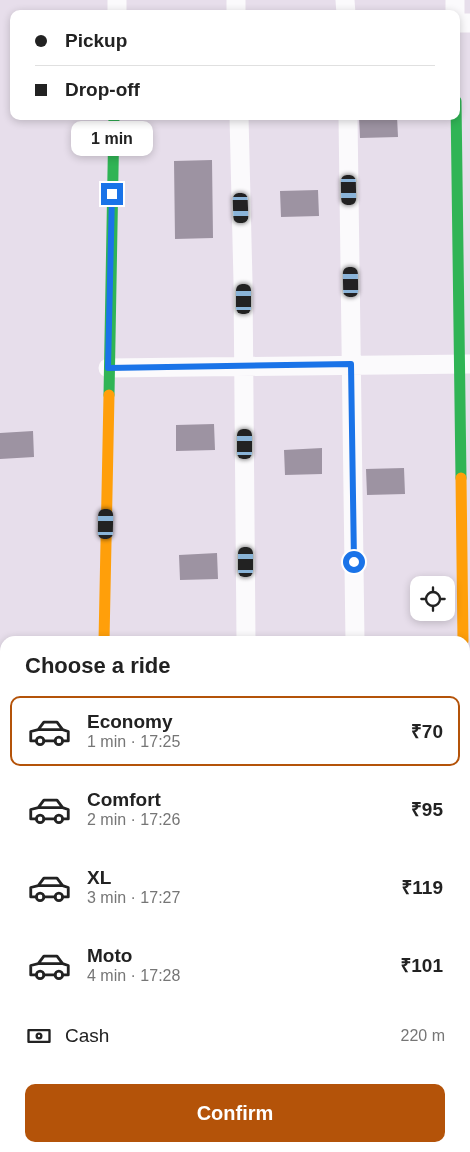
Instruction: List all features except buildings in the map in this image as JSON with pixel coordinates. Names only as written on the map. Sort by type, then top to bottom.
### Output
[{"type":"street","points":[[104,636],[114,120]]},
{"type":"street","points":[[239,120],[244,365],[246,636]]},
{"type":"street","points":[[348,120],[354,636]]},
{"type":"street","points":[[457,120],[465,364],[463,636]]},
{"type":"street","points":[[108,368],[465,364]]},
{"type":"traffic: fast","points":[[109,395],[114,120]]},
{"type":"traffic: fast","points":[[456,120],[461,478]]},
{"type":"traffic: slow","points":[[104,636],[109,395]]},
{"type":"traffic: slow","points":[[461,478],[463,636]]},
{"type":"route","points":[[112,194],[108,368],[351,364],[354,562]]}]
